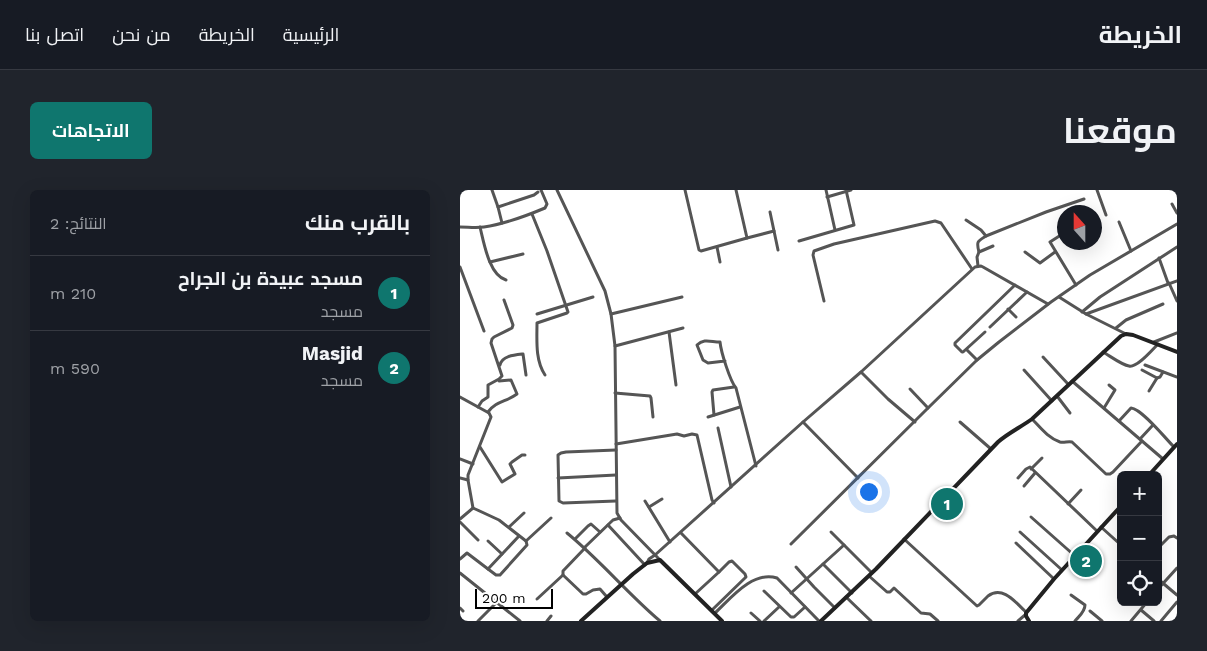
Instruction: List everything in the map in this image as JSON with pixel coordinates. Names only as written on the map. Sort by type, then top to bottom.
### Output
[{"type":"street","points":[[492,190],[502,223]]},
{"type":"street","points":[[557,190],[606,290],[611,314],[615,346],[617,513],[655,556],[722,621]]},
{"type":"street","points":[[685,190],[699,250],[704,251],[774,231]]},
{"type":"street","points":[[736,190],[747,238]]},
{"type":"street","points":[[826,190],[835,230]]},
{"type":"street","points":[[827,197],[851,190]]},
{"type":"street","points":[[1096,190],[1106,215]]},
{"type":"street","points":[[460,227],[480,228],[502,223],[532,214],[546,207],[546,204],[539,191],[534,195],[498,207]]},
{"type":"street","points":[[799,241],[855,224],[846,191]]},
{"type":"street","points":[[978,266],[977,257],[979,252],[977,244],[986,236],[1084,199]]},
{"type":"street","points":[[1172,204],[1177,213]]},
{"type":"street","points":[[770,212],[778,250]]},
{"type":"street","points":[[532,214],[568,312],[537,323],[538,356],[545,375]]},
{"type":"street","points":[[966,220],[981,230],[986,236]]},
{"type":"street","points":[[824,301],[812,255],[814,251],[834,244],[935,221],[940,223],[972,270]]},
{"type":"street","points":[[1119,222],[1131,251]]},
{"type":"street","points":[[791,544],[977,360],[1048,304],[1096,272],[1177,224]]},
{"type":"street","points":[[480,228],[485,251],[490,262],[499,277],[506,280]]},
{"type":"street","points":[[1057,237],[1050,241],[1076,285]]},
{"type":"street","points":[[979,252],[993,246]]},
{"type":"street","points":[[716,247],[720,262]]},
{"type":"street","points":[[1084,313],[1100,297],[1177,247]]},
{"type":"street","points":[[1025,252],[1040,263],[1055,252]]},
{"type":"street","points":[[490,262],[524,254]]},
{"type":"street","points":[[1159,258],[1177,301]]},
{"type":"street","points":[[581,621],[803,422],[862,372],[972,270],[978,266],[983,267],[1048,304]]},
{"type":"street","points":[[460,267],[484,331]]},
{"type":"street","points":[[1084,313],[1177,280]]},
{"type":"street","points":[[986,332],[967,350],[962,352],[955,343],[1015,285]]},
{"type":"street","points":[[990,327],[1027,292]]},
{"type":"street","points":[[537,314],[593,297]]},
{"type":"street","points":[[1059,297],[1084,313],[1126,334],[1177,352]]},
{"type":"street","points":[[611,314],[682,298]]},
{"type":"street","points":[[478,407],[488,397],[488,385],[502,376],[492,339],[512,328],[513,325],[504,300]]},
{"type":"street","points":[[1116,328],[1126,320],[1163,304]]},
{"type":"street","points":[[1008,309],[1016,317]]},
{"type":"street","points":[[615,346],[683,328]]},
{"type":"street","points":[[669,332],[676,385]]},
{"type":"street","points":[[1104,352],[1126,366],[1133,366],[1156,343],[1177,333]]},
{"type":"street","points":[[713,612],[751,581],[774,577],[820,621],[852,593],[991,449],[1006,435],[1032,419],[1121,336],[1126,334]]},
{"type":"street","points":[[725,360],[708,363],[703,360],[697,346],[699,343],[708,340],[720,342],[734,387],[736,388],[756,466]]},
{"type":"street","points":[[967,350],[977,360]]},
{"type":"street","points":[[500,366],[501,361],[506,358],[523,354],[526,376]]},
{"type":"street","points":[[1043,356],[1068,384]]},
{"type":"street","points":[[1145,365],[1177,377]]},
{"type":"street","points":[[1024,370],[1052,401]]},
{"type":"street","points":[[1142,370],[1156,378]]},
{"type":"street","points":[[862,372],[888,399],[915,422]]},
{"type":"street","points":[[1149,391],[1156,378],[1160,377],[1163,372]]},
{"type":"street","points":[[488,412],[493,406],[517,394],[511,380],[496,381]]},
{"type":"street","points":[[1072,381],[1163,459]]},
{"type":"street","points":[[1104,408],[1116,390],[1109,385]]},
{"type":"street","points":[[714,415],[713,390],[734,387]]},
{"type":"street","points":[[910,388],[928,408]]},
{"type":"street","points":[[615,393],[650,396],[652,398],[653,417]]},
{"type":"street","points":[[1057,396],[1070,413]]},
{"type":"street","points":[[460,397],[488,412],[491,419],[468,475],[473,508]]},
{"type":"street","points":[[708,417],[740,407]]},
{"type":"street","points":[[1119,421],[1132,407],[1175,446],[1152,471]]},
{"type":"street","points":[[1032,419],[1049,436],[1060,442],[1072,442],[1108,474],[1113,472],[1153,425]]},
{"type":"street","points":[[803,422],[858,478]]},
{"type":"street","points":[[960,422],[991,449]]},
{"type":"street","points":[[718,428],[731,488]]},
{"type":"street","points":[[616,444],[677,434],[684,436],[697,435],[714,503]]},
{"type":"street","points":[[480,447],[502,482],[515,474],[511,463],[520,456],[525,456]]},
{"type":"street","points":[[616,450],[561,453],[558,455],[559,501],[563,503],[616,501]]},
{"type":"street","points":[[1031,469],[1042,458]]},
{"type":"street","points":[[460,459],[473,464]]},
{"type":"street","points":[[1018,478],[1028,467],[1031,469],[1097,531]]},
{"type":"street","points":[[1024,486],[1035,472]]},
{"type":"street","points":[[558,478],[616,475]]},
{"type":"street","points":[[460,478],[468,480]]},
{"type":"street","points":[[1068,504],[1081,490]]},
{"type":"street","points":[[649,507],[662,499]]},
{"type":"street","points":[[645,501],[670,542]]},
{"type":"street","points":[[473,508],[460,521],[478,540]]},
{"type":"street","points":[[460,559],[467,553],[496,575],[500,575],[528,545],[526,541],[499,520],[473,508]]},
{"type":"street","points":[[1018,621],[1117,510]]},
{"type":"street","points":[[509,527],[524,513]]},
{"type":"street","points":[[1031,516],[1075,556]]},
{"type":"street","points":[[526,541],[550,518]]},
{"type":"street","points":[[537,599],[564,575],[563,571],[600,532],[613,520],[620,518]]},
{"type":"street","points":[[574,539],[592,524],[600,532]]},
{"type":"street","points":[[608,525],[646,564]]},
{"type":"street","points":[[1101,527],[1117,541]]},
{"type":"street","points":[[831,532],[886,592],[890,592],[894,588],[920,613],[930,614],[938,621]]},
{"type":"street","points":[[1020,532],[1062,570]]},
{"type":"street","points":[[567,533],[660,621]]},
{"type":"street","points":[[681,533],[719,572]]},
{"type":"street","points":[[488,569],[519,536]]},
{"type":"street","points":[[1162,544],[1169,537],[1174,536],[1177,538]]},
{"type":"street","points":[[904,539],[977,606],[993,593],[1002,592],[1026,614],[1028,621]]},
{"type":"street","points":[[488,541],[502,554]]},
{"type":"street","points":[[1016,543],[1054,579]]},
{"type":"street","points":[[791,592],[844,545]]},
{"type":"street","points":[[646,564],[660,560]]},
{"type":"street","points":[[695,594],[729,562],[732,562],[745,574],[746,577],[713,612]]},
{"type":"street","points":[[823,564],[852,593]]},
{"type":"street","points":[[796,567],[835,608]]},
{"type":"street","points":[[1177,568],[1163,583],[1177,594]]},
{"type":"street","points":[[460,573],[520,621]]},
{"type":"street","points":[[564,575],[583,594],[600,589],[607,597]]},
{"type":"street","points":[[764,592],[793,618],[805,607]]},
{"type":"street","points":[[1071,595],[1085,605],[1075,621]]},
{"type":"street","points":[[846,597],[871,621]]},
{"type":"street","points":[[478,621],[497,602]]},
{"type":"street","points":[[1161,621],[1177,602]]},
{"type":"street","points":[[1131,621],[1144,606]]},
{"type":"street","points":[[764,621],[780,607]]},
{"type":"street","points":[[1141,610],[1154,621]]},
{"type":"street","points":[[1090,611],[1102,621]]},
{"type":"street","points":[[751,613],[760,621]]},
{"type":"street","points":[[547,621],[551,616]]},
{"type":"place","name":"مسجد عبيدة بن الجراح","points":[[947,504]]},
{"type":"place","name":"Masjid","points":[[1086,561]]}]
